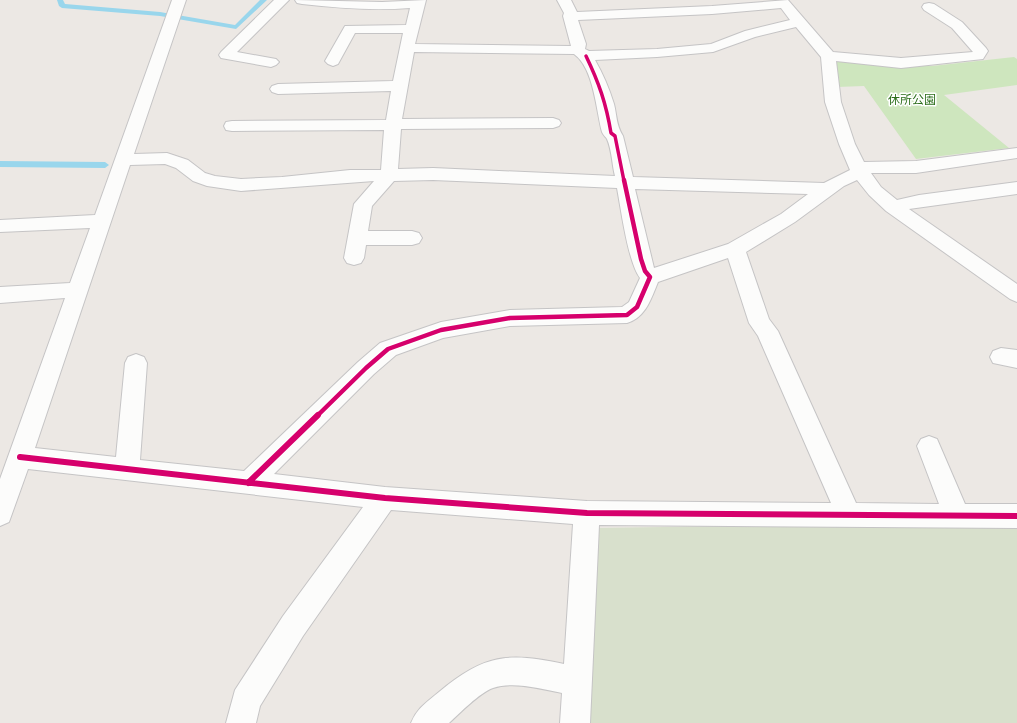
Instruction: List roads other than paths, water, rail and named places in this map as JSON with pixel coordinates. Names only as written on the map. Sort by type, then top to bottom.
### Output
[{"type":"street","points":[[272,62],[226,55],[282,0]]},
{"type":"street","points":[[302,0],[382,6],[418,2],[407,48],[393,124],[389,174],[363,204],[354,258]]},
{"type":"street","points":[[650,277],[645,271],[641,259],[615,136],[611,133],[601,91],[581,53],[568,10],[712,10],[782,2],[828,56],[833,102],[847,144],[859,170],[875,191],[893,206],[1017,294]]},
{"type":"street","points":[[828,56],[901,63],[978,56],[981,51],[957,25],[929,7]]},
{"type":"street","points":[[0,514],[101,221],[176,10]]},
{"type":"street","points":[[407,48],[581,53],[656,53],[713,48],[750,34],[799,22]]},
{"type":"street","points":[[333,61],[350,29],[411,29]]},
{"type":"street","points":[[278,89],[322,81],[400,86]]},
{"type":"street","points":[[232,126],[553,123]]},
{"type":"street","points":[[248,483],[366,368],[388,349],[441,330],[510,318],[627,315],[637,307],[650,277],[735,249],[788,218],[838,182],[859,170],[916,167],[1017,153]]},
{"type":"street","points":[[123,160],[167,158],[182,164],[199,177],[213,182],[240,185],[282,184],[350,176],[389,174],[481,175],[626,183],[828,189]]},
{"type":"street","points":[[893,206],[919,201],[1017,188]]},
{"type":"street","points":[[0,226],[101,221]]},
{"type":"street","points":[[358,238],[412,238]]},
{"type":"street","points":[[735,249],[760,323],[767,331],[849,515]]},
{"type":"street","points":[[0,295],[77,290]]},
{"type":"street","points":[[127,469],[136,363]]},
{"type":"street","points":[[929,446],[957,516]]},
{"type":"street","points":[[20,457],[385,498],[587,513],[1017,516]]},
{"type":"street","points":[[241,723],[246,701],[293,626],[385,498]]},
{"type":"street","points":[[575,723],[587,513]]},
{"type":"street","points":[[426,723],[466,688],[491,674],[520,671],[577,682]]},
{"type":"waterway","points":[[60,0],[62,6],[160,14],[236,27],[264,0]]},
{"type":"waterway","points":[[0,164],[105,165]]},
{"type":"park label","name":"休所公園","points":[[912,100]]}]
